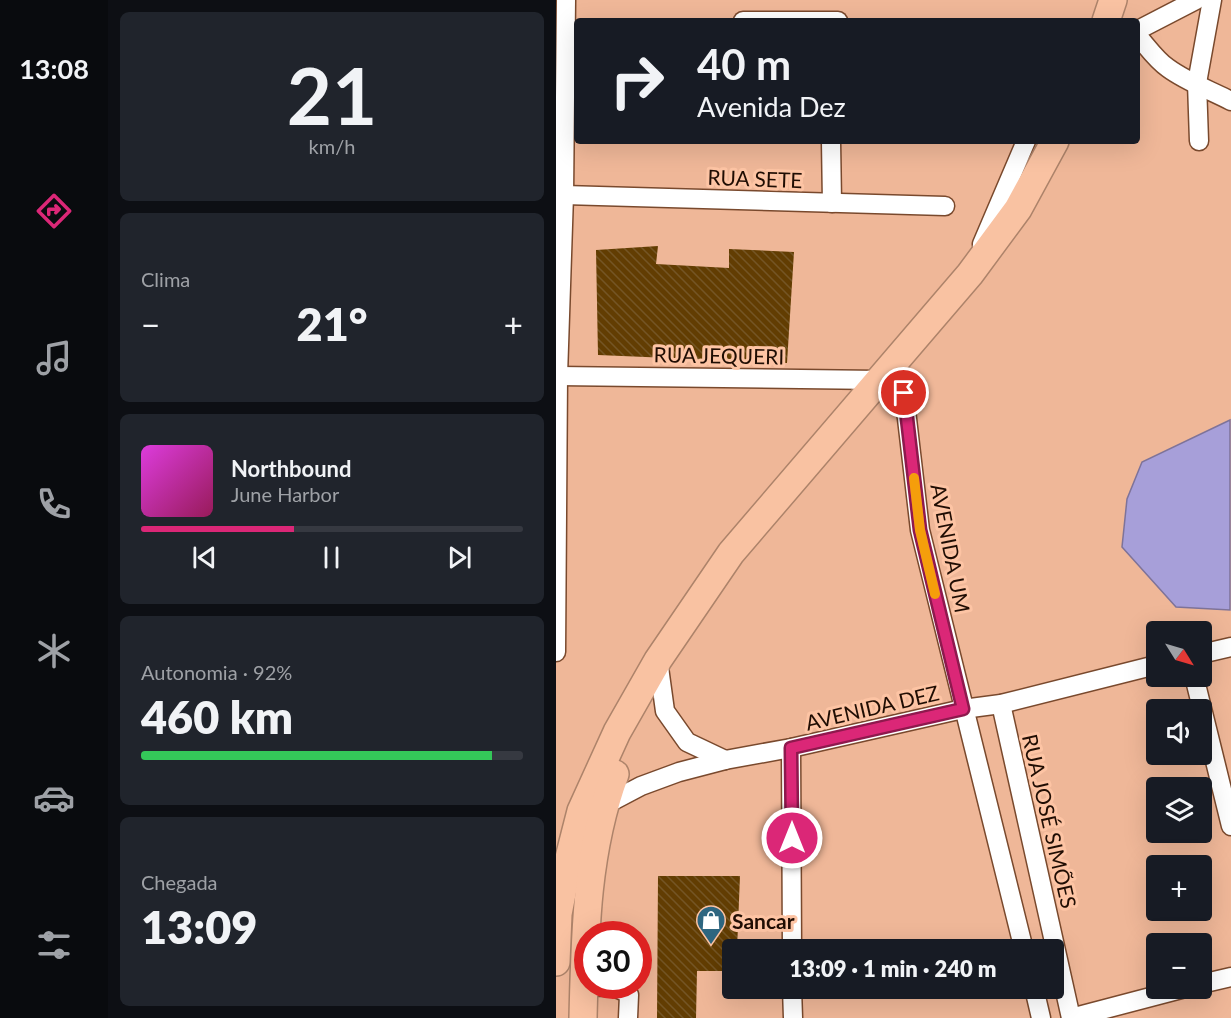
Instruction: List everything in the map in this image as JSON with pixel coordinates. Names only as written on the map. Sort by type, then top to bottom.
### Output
[{"type":"highway","points":[[1107,18],[1113,0]]},
{"type":"highway","points":[[556,962],[558,914],[569,858],[658,660],[732,553],[970,274],[1018,209],[1053,144]]},
{"type":"highway","points":[[586,921],[592,860],[592,808]]},
{"type":"highway","points":[[583,1018],[584,999]]},
{"type":"street","points":[[556,652],[558,376],[571,21],[566,0]]},
{"type":"street","points":[[1113,18],[1124,0]]},
{"type":"street","points":[[1140,30],[1196,0]]},
{"type":"street","points":[[1199,141],[1197,83],[1212,0]]},
{"type":"street","points":[[1140,37],[1166,67],[1184,79],[1231,100]]},
{"type":"street","points":[[831,144],[832,203]]},
{"type":"street","points":[[970,274],[1025,144]]},
{"type":"street","name":"RUA SETE","points":[[564,195],[945,206]]},
{"type":"street","name":"RUA JEQUERI","points":[[558,376],[879,380]]},
{"type":"street","name":"AVENIDA UM","points":[[904,393],[920,530],[963,709]]},
{"type":"street","points":[[1212,651],[1231,647]]},
{"type":"street","points":[[658,660],[665,711],[687,742],[725,760]]},
{"type":"street","name":"AVENIDA DEZ","points":[[592,808],[679,772],[725,760],[791,748],[963,709],[1001,704],[1146,668]]},
{"type":"street","points":[[1197,687],[1231,826]]},
{"type":"street","name":"RUA JOSÉ SIMÕES","points":[[1001,704],[1071,1018]]},
{"type":"street","points":[[963,709],[1021,939]]},
{"type":"street","points":[[791,748],[792,939]]},
{"type":"street","points":[[1212,981],[1231,977]]},
{"type":"street","points":[[1071,1018],[1146,998]]},
{"type":"street","points":[[628,1018],[629,999]]},
{"type":"street","points":[[793,999],[793,1018]]},
{"type":"street","points":[[1037,999],[1041,1018]]},
{"type":"shaded area","points":[[1230,420],[1230,610],[1176,607],[1122,547],[1127,499],[1142,462]]},
{"type":"building","points":[[658,246],[656,264],[729,268],[729,249],[794,252],[787,363],[598,355],[596,250]]},
{"type":"building","name":"Sancar","points":[[658,876],[740,876],[737,939],[722,939],[722,971],[697,971],[696,1018],[657,1018]]},
{"type":"slow traffic","points":[[914,478],[920,530],[935,594]]},
{"type":"place","name":"Sancar","points":[[711,946]]},
{"type":"route","points":[[792,838],[791,748],[963,709],[920,530],[904,393]]}]
